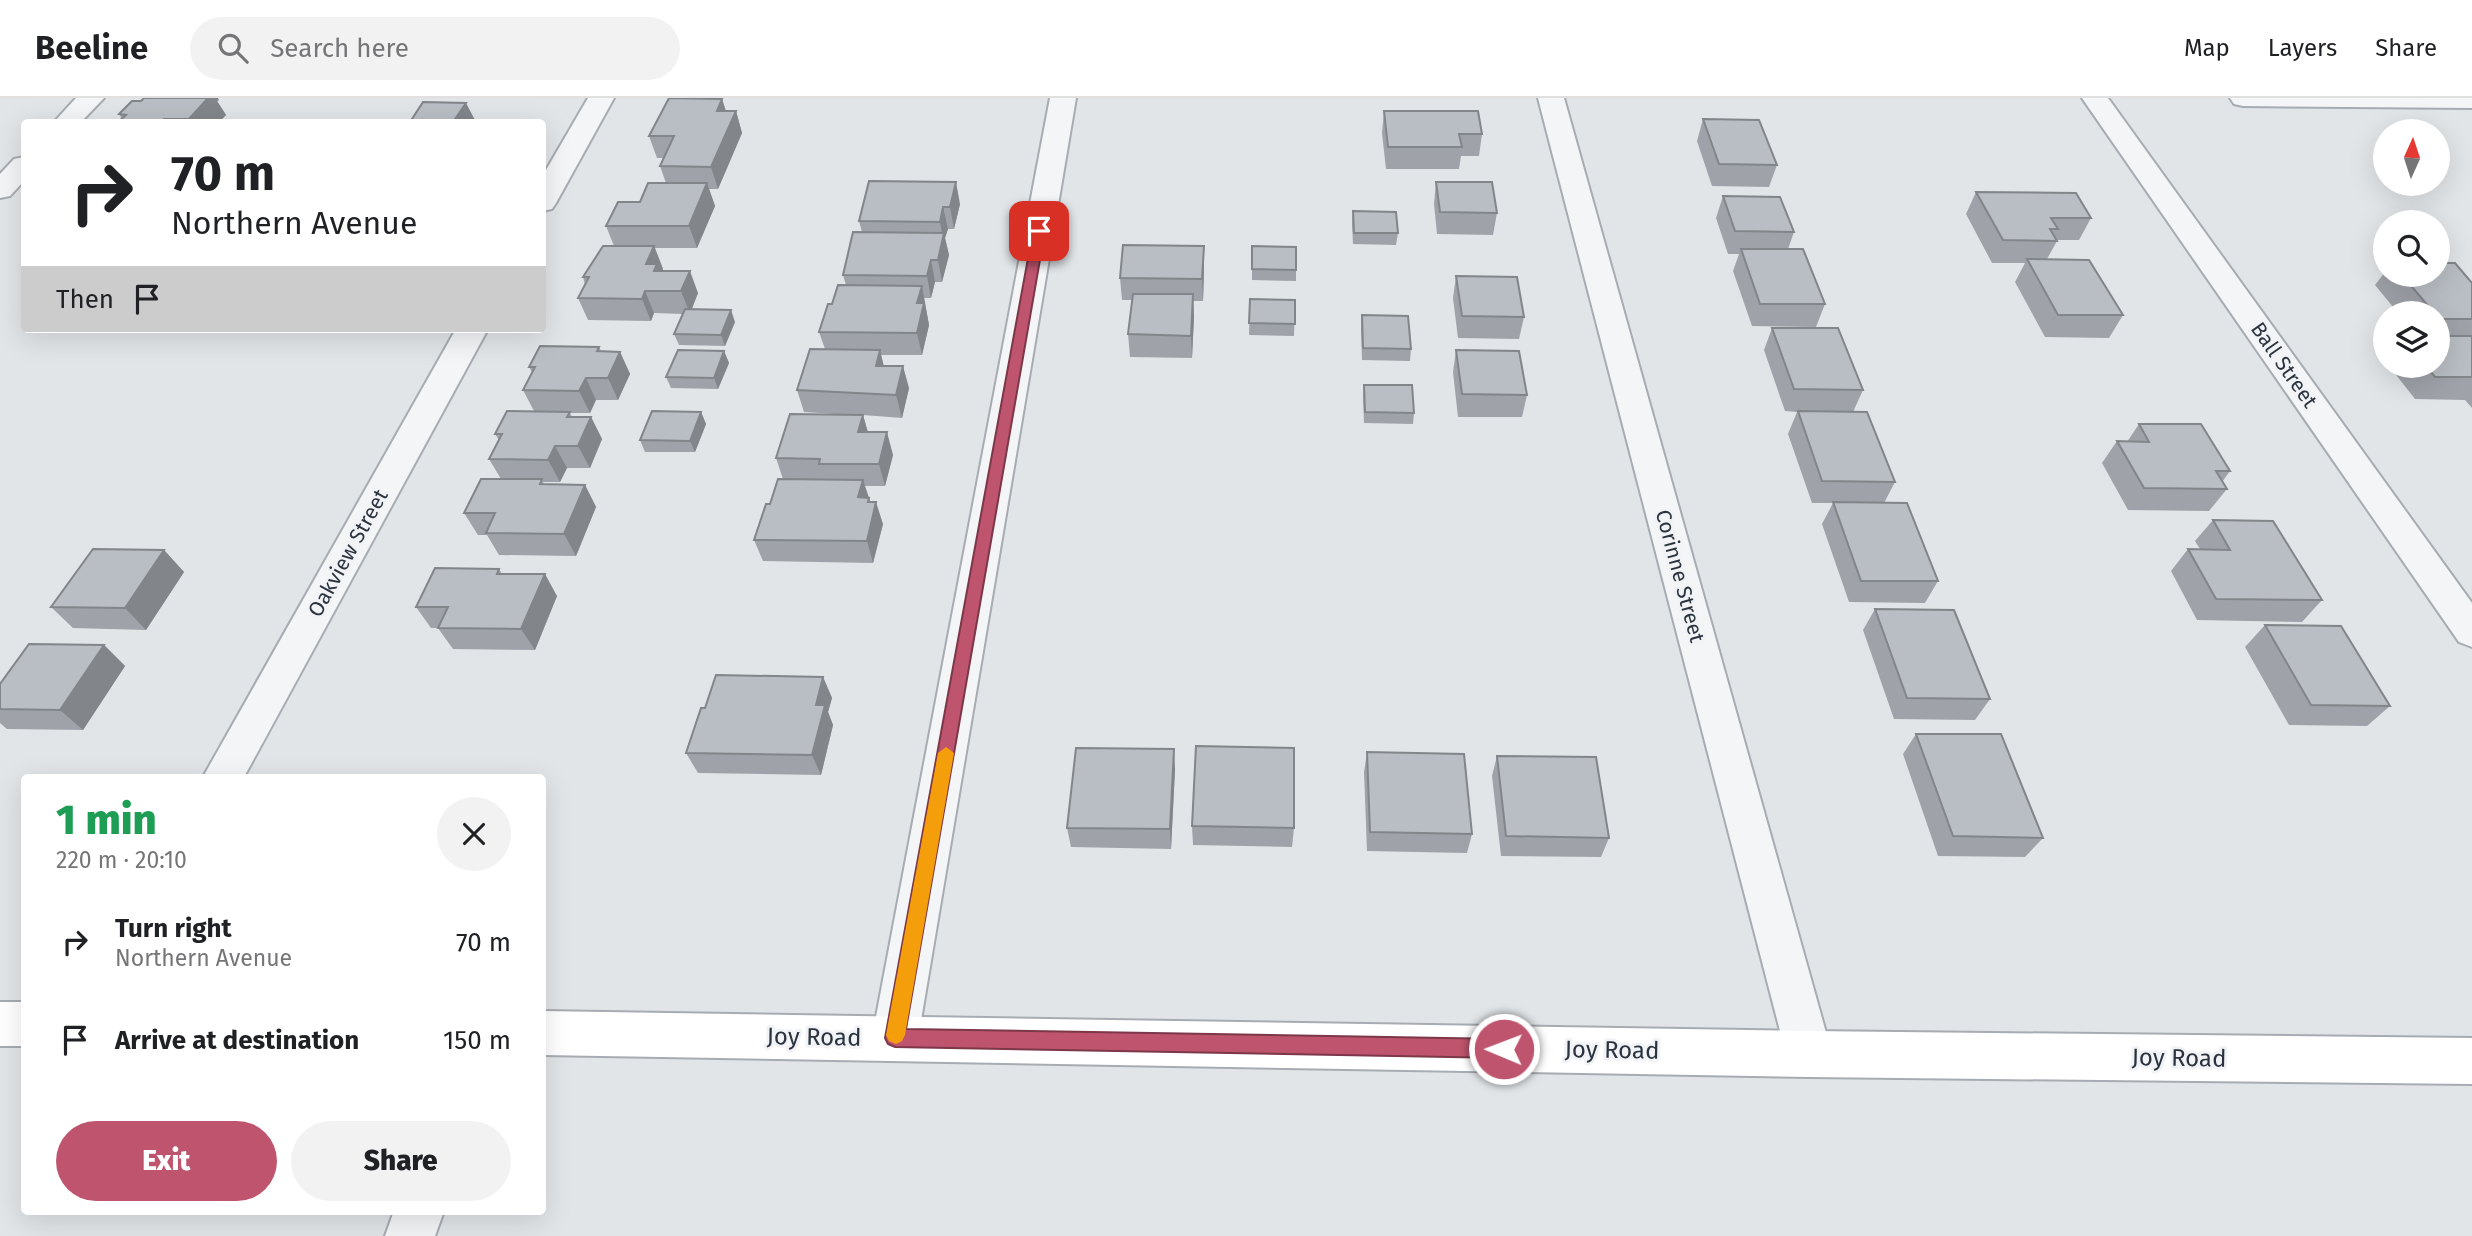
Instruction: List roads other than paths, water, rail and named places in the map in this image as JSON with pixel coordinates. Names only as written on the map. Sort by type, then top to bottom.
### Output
[{"type":"street","points":[[70,119],[91,98]]},
{"type":"street","points":[[546,196],[601,98]]},
{"type":"street","points":[[895,1038],[1063,98]]},
{"type":"street","name":"Corinne Street","points":[[1551,98],[1809,1054]]},
{"type":"street","name":"Ball Street","points":[[2095,98],[2472,632]]},
{"type":"street","points":[[2243,98],[2472,100]]},
{"type":"street","points":[[0,190],[21,168]]},
{"type":"street","name":"Oakview Street","points":[[225,774],[470,333]]},
{"type":"street","points":[[0,1024],[21,1024]]},
{"type":"street","name":"Joy Road","points":[[546,1033],[1809,1054],[2472,1061]]},
{"type":"street","points":[[410,1236],[418,1215]]}]
